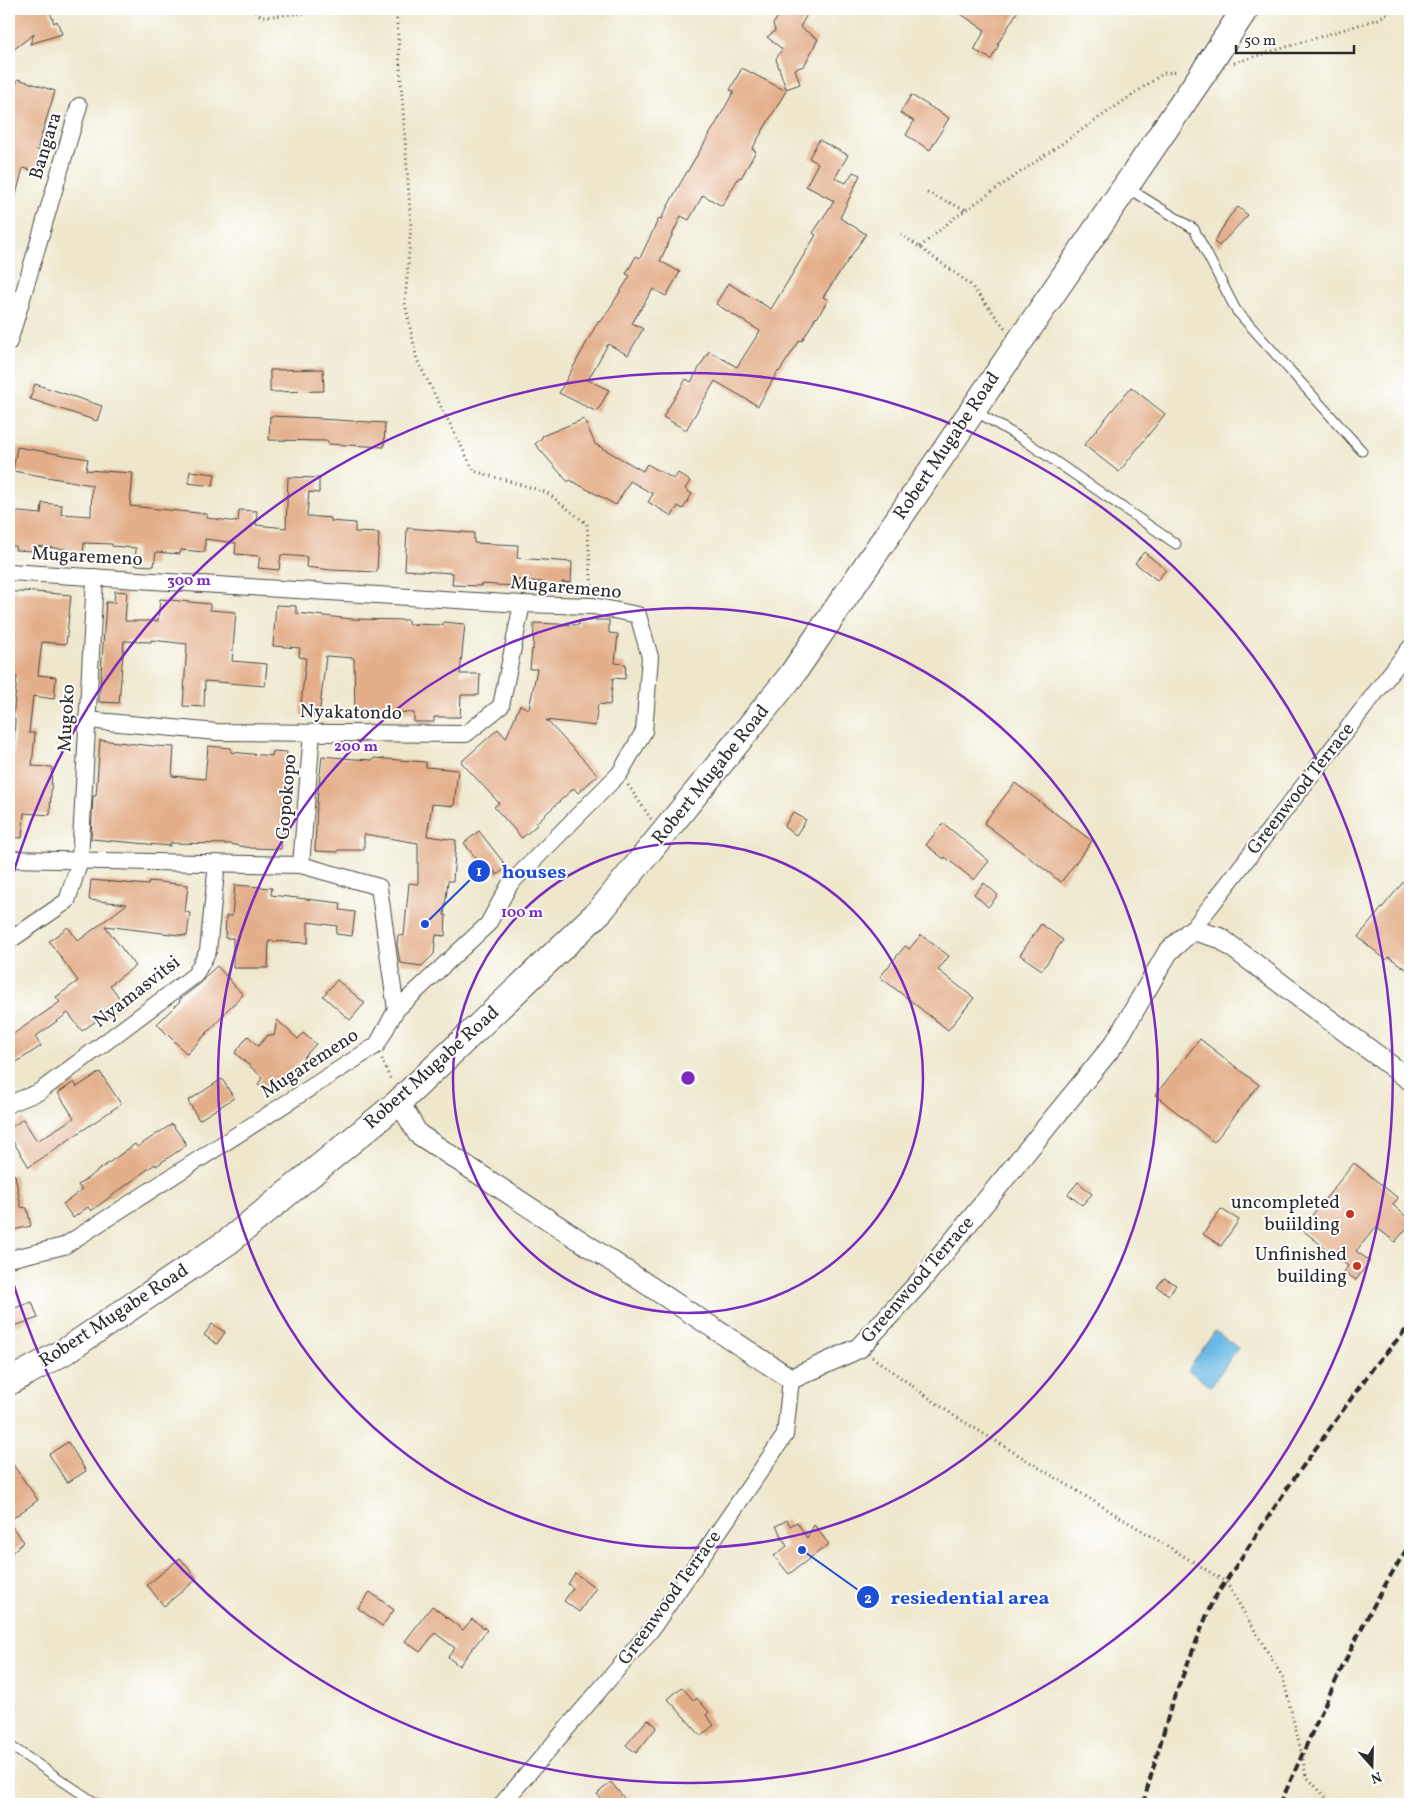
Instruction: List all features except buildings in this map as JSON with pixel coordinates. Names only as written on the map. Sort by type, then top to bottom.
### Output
[{"type":"main road","name":"Robert Mugabe Road","points":[[9,1382],[66,1350],[229,1241],[399,1102],[601,910],[791,676],[1204,72],[1245,9]]},
{"type":"street","name":"Bangara","points":[[9,342],[79,106]]},
{"type":"street","name":"Mugaremeno","points":[[9,572],[522,604],[593,606],[638,615],[650,657],[644,732],[620,773],[510,884],[488,924],[396,1010],[376,1045],[64,1246],[9,1259]]},
{"type":"street","name":"Mugoko","points":[[9,941],[67,901],[80,862],[95,577]]},
{"type":"street","name":"Nyakatondo","points":[[86,720],[217,732],[466,734],[501,706],[522,604]]},
{"type":"street","name":"Greenwood Terrace","points":[[502,1804],[651,1630],[780,1443],[785,1435],[791,1380],[859,1348],[919,1283],[1115,1042],[1168,952],[1192,930],[1410,648]]},
{"type":"street","name":"Gopokopo","points":[[301,865],[312,733]]},
{"type":"street","points":[[9,859],[80,862],[301,865],[379,887],[396,1010]]},
{"type":"street","name":"Nyamasvitsi","points":[[9,1104],[39,1092],[195,975],[208,951],[217,863]]},
{"type":"street","points":[[1192,930],[1220,938],[1410,1080]]},
{"type":"street","points":[[399,1102],[418,1134],[791,1380]]},
{"type":"lane","points":[[1125,186],[1194,229],[1236,310],[1362,451]]},
{"type":"lane","points":[[973,410],[1024,440],[1176,544]]},
{"type":"lane","points":[[9,1745],[97,1804]]},
{"type":"path","points":[[250,9],[262,17],[348,9]]},
{"type":"path","points":[[396,9],[411,226],[405,303],[417,360],[474,471],[546,492],[586,524],[593,606]]},
{"type":"path","points":[[920,247],[954,218],[1164,73],[1204,72],[1378,19],[1394,9]]},
{"type":"path","points":[[927,193],[966,210]]},
{"type":"path","points":[[901,234],[969,283],[1018,344]]},
{"type":"path","points":[[620,773],[662,836]]},
{"type":"path","points":[[376,1045],[399,1102]]},
{"type":"path","points":[[859,1348],[953,1416],[1226,1582],[1283,1678],[1306,1776],[1332,1804]]},
{"type":"water","points":[[1215,1331],[1238,1348],[1211,1386],[1188,1370]]},
{"type":"railway","points":[[1143,1804],[1172,1703],[1212,1602],[1286,1490],[1373,1368],[1410,1325]]},
{"type":"railway","points":[[1280,1804],[1356,1639],[1410,1544]]},
{"type":"place","name":"houses","points":[[425,924]]},
{"type":"place","name":"uncompleted buiilding","points":[[1350,1214]]},
{"type":"place","name":"Unfinished building","points":[[1357,1266]]},
{"type":"place","name":"resiedential area","points":[[802,1550]]}]
